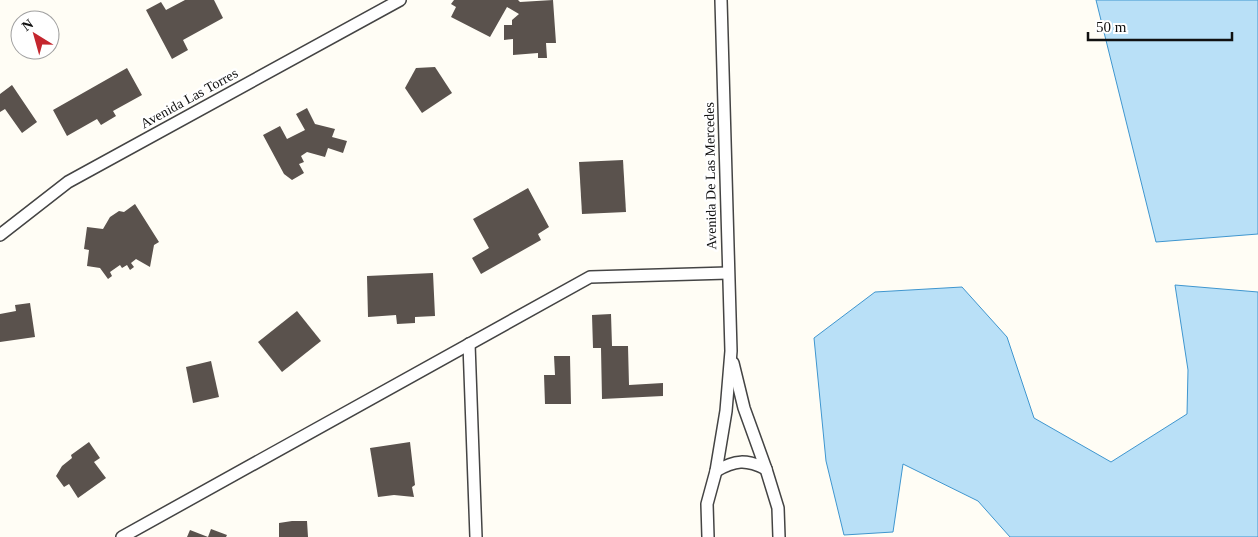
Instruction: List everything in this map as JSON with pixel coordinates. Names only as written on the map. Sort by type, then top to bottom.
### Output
[{"type":"lane","name":"Avenida Las Torres","points":[[0,235],[68,182],[400,0]]},
{"type":"lane","name":"Avenida De Las Mercedes","points":[[708,537],[708,504],[716,471],[726,411],[731,351],[721,0]]},
{"type":"lane","points":[[122,537],[590,277],[728,273]]},
{"type":"lane","points":[[469,344],[476,537]]},
{"type":"lane","name":"Avenida De Las Mercedes","points":[[731,351],[744,408],[778,508],[779,537]]},
{"type":"lane","points":[[716,471],[728,464],[741,462],[754,463],[766,469]]},
{"type":"water","points":[[1096,0],[1258,0],[1258,234],[1156,242]]},
{"type":"water","points":[[1175,285],[1258,292],[1258,537],[1010,537],[978,501],[903,464],[893,532],[844,535],[826,461],[814,338],[875,292],[962,287],[1007,337],[1034,418],[1111,462],[1187,414],[1188,370]]},
{"type":"building","points":[[185,0],[214,0],[223,18],[183,40],[188,50],[172,59],[146,10],[161,2],[166,10]]},
{"type":"building","points":[[454,0],[518,0],[520,2],[553,0],[556,43],[546,43],[547,58],[538,58],[538,53],[513,55],[513,39],[504,40],[504,25],[512,25],[512,20],[519,14],[507,7],[490,37],[451,17],[456,7],[451,4]]},
{"type":"building","points":[[435,67],[452,93],[422,113],[405,88],[416,68]]},
{"type":"building","points":[[127,68],[142,95],[113,111],[116,116],[101,125],[97,119],[67,136],[53,110]]},
{"type":"building","points":[[12,85],[37,122],[22,133],[5,109],[0,112],[0,94]]},
{"type":"building","points":[[307,108],[315,124],[335,129],[332,137],[347,141],[343,153],[328,148],[325,157],[307,152],[301,156],[304,162],[299,164],[304,173],[292,180],[284,174],[263,135],[280,126],[287,139],[305,130],[296,114]]},
{"type":"building","points":[[623,160],[626,212],[582,214],[579,162]]},
{"type":"building","points":[[528,188],[549,227],[538,234],[541,240],[481,274],[472,258],[489,248],[473,219]]},
{"type":"building","points":[[135,204],[159,242],[154,245],[150,267],[136,259],[131,263],[134,267],[130,270],[127,265],[122,268],[120,265],[110,272],[112,276],[108,279],[100,268],[87,266],[89,250],[84,249],[87,227],[103,229],[110,217],[119,211],[124,212]]},
{"type":"building","points":[[433,273],[435,316],[415,317],[415,323],[397,324],[396,315],[368,317],[367,276]]},
{"type":"building","points":[[30,303],[35,337],[0,342],[0,314],[16,311],[15,305]]},
{"type":"building","points":[[297,311],[321,341],[282,372],[258,342]]},
{"type":"building","points":[[611,314],[612,346],[628,346],[629,385],[663,383],[663,396],[602,399],[601,348],[593,348],[592,315]]},
{"type":"building","points":[[554,356],[570,356],[571,404],[545,404],[544,375],[555,375]]},
{"type":"building","points":[[211,361],[219,397],[193,403],[186,367]]},
{"type":"building","points":[[89,442],[100,458],[94,462],[106,478],[78,498],[69,484],[64,487],[56,476],[62,466],[72,458],[71,455]]},
{"type":"building","points":[[410,442],[415,485],[412,487],[414,497],[394,495],[378,497],[370,448]]},
{"type":"building","points":[[307,521],[308,537],[279,537],[279,523]]},
{"type":"building","points":[[211,529],[227,535],[226,537],[208,537]]},
{"type":"building","points":[[190,530],[208,537],[187,537]]}]
